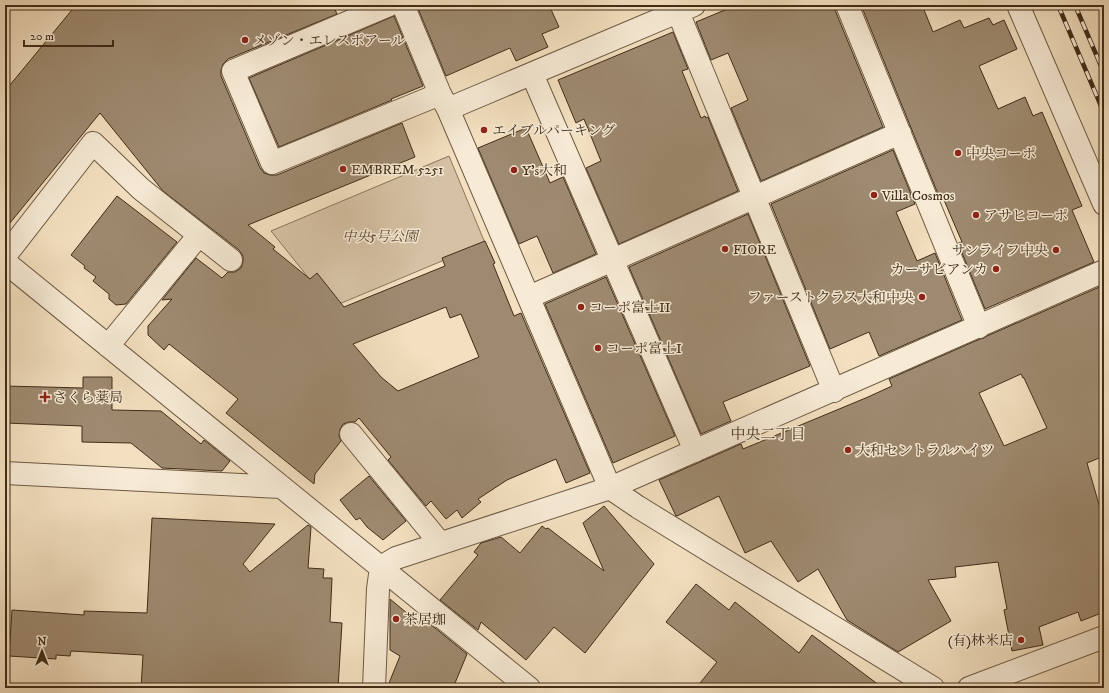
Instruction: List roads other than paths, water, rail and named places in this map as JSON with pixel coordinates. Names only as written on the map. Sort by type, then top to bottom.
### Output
[{"type":"street","points":[[389,5],[233,71],[272,163],[444,102],[532,74],[686,9],[754,198],[834,391]]},
{"type":"street","points":[[403,5],[610,488],[638,507],[933,688]]},
{"type":"street","points":[[847,5],[979,327]]},
{"type":"street","points":[[1018,5],[1104,204]]},
{"type":"street","points":[[532,74],[695,451]]},
{"type":"street","points":[[529,297],[900,133]]},
{"type":"street","points":[[5,256],[93,143],[141,189],[231,260]]},
{"type":"street","points":[[108,346],[199,235]]},
{"type":"street","points":[[5,262],[529,688]]},
{"type":"street","points":[[381,567],[396,558],[610,488],[834,391],[1104,271]]},
{"type":"street","points":[[351,434],[440,543]]},
{"type":"street","points":[[5,473],[282,487]]},
{"type":"street","points":[[374,688],[378,589],[381,567]]},
{"type":"street","points":[[969,688],[1104,637]]},
{"type":"railway","points":[[1058,5],[1104,113]]},
{"type":"railway","points":[[1075,5],[1104,73]]},
{"type":"place","name":"メゾン・エレスポアール","points":[[245,40]]},
{"type":"place","name":"エイブルパーキング","points":[[484,130]]},
{"type":"place","name":"中央コーポ","points":[[958,153]]},
{"type":"place","name":"EMBREM 5251","points":[[343,169]]},
{"type":"place","name":"Y's大和","points":[[514,170]]},
{"type":"place","name":"Villa Cosmos","points":[[874,195]]},
{"type":"place","name":"アサヒコーポ","points":[[976,215]]},
{"type":"place","name":"FIORE","points":[[725,249]]},
{"type":"place","name":"サンライフ中央","points":[[1056,250]]},
{"type":"place","name":"カーサビアンカ","points":[[996,269]]},
{"type":"place","name":"ファーストクラス大和中央","points":[[922,297]]},
{"type":"place","name":"コーポ富士II","points":[[581,307]]},
{"type":"place","name":"コーポ富士I","points":[[598,348]]},
{"type":"place","name":"さくら薬局","points":[[45,397]]},
{"type":"place","name":"大和セントラルハイツ","points":[[848,450]]},
{"type":"place","name":"茶居珈","points":[[396,619]]},
{"type":"place","name":"(有)林米店","points":[[1021,640]]},
{"type":"district","name":"中央二丁目","points":[[768,434]]},
{"type":"park label","name":"中央5号公園","points":[[380,236]]}]
